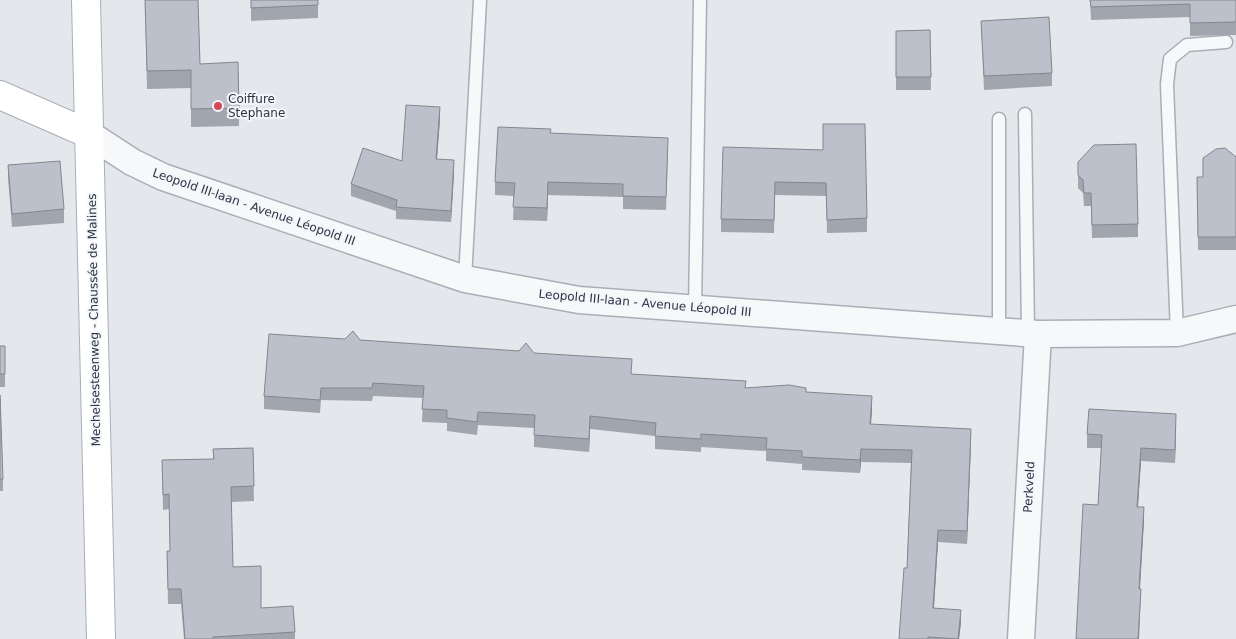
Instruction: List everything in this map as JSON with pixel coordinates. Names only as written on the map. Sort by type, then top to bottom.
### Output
[{"type":"main road","name":"Mechelsesteenweg - Chaussée de Malines","points":[[86,0],[101,639]]},
{"type":"main road","name":"Leopold III-laan - Avenue Léopold III","points":[[0,95],[89,134]]},
{"type":"street","name":"Leopold III-laan - Avenue Léopold III","points":[[89,134],[132,162],[156,174],[465,279],[579,300],[1033,334],[1177,333],[1236,318]]},
{"type":"street","name":"Perkveld","points":[[1021,639],[1033,334]]},
{"type":"lane","points":[[465,279],[480,0]]},
{"type":"lane","points":[[695,308],[700,0]]},
{"type":"lane","points":[[1177,333],[1167,84],[1170,60],[1187,46],[1226,42]]},
{"type":"lane","points":[[1025,114],[1033,334]]},
{"type":"lane","points":[[998,119],[999,331]]},
{"type":"building","points":[[145,0],[198,0],[200,64],[238,62],[239,108],[191,109],[191,70],[147,71]]},
{"type":"building","points":[[251,0],[318,0],[318,5],[251,8]]},
{"type":"building","points":[[1090,0],[1236,0],[1236,22],[1190,23],[1190,4],[1091,7]]},
{"type":"building","points":[[1049,17],[1052,73],[984,76],[981,21]]},
{"type":"building","points":[[930,30],[931,77],[896,77],[896,31]]},
{"type":"building","points":[[406,105],[440,107],[436,159],[454,160],[451,211],[396,207],[397,200],[351,184],[363,148],[402,161]]},
{"type":"building","points":[[823,124],[865,124],[867,218],[827,220],[826,183],[775,182],[774,220],[721,219],[723,147],[823,150]]},
{"type":"building","points":[[498,127],[551,129],[550,133],[668,138],[666,197],[623,196],[623,184],[548,182],[547,208],[513,207],[515,183],[495,182]]},
{"type":"building","points":[[1136,144],[1138,224],[1092,225],[1091,193],[1084,193],[1083,180],[1078,175],[1078,162],[1094,145]]},
{"type":"building","points":[[1225,148],[1236,157],[1236,237],[1198,237],[1197,177],[1203,177],[1203,158],[1216,149]]},
{"type":"building","points":[[60,161],[64,209],[12,214],[8,165]]},
{"type":"building","points":[[353,331],[360,340],[519,351],[526,343],[534,353],[632,359],[631,374],[746,381],[745,388],[789,385],[806,388],[806,392],[872,396],[870,424],[971,429],[967,531],[938,530],[933,608],[961,610],[958,639],[928,637],[928,639],[899,639],[904,568],[907,568],[912,450],[861,449],[860,460],[802,457],[802,451],[766,449],[767,438],[701,434],[701,439],[655,436],[656,423],[590,416],[589,439],[534,435],[535,415],[478,412],[477,422],[447,418],[447,410],[422,409],[424,386],[373,383],[372,388],[321,388],[320,400],[264,396],[269,334],[345,339]]},
{"type":"building","points":[[0,346],[5,346],[5,374],[0,374]]},
{"type":"building","points":[[0,395],[3,479],[0,479]]},
{"type":"building","points":[[1089,409],[1176,414],[1175,450],[1141,448],[1137,507],[1144,507],[1138,639],[1076,639],[1083,504],[1098,505],[1102,435],[1087,434]]},
{"type":"building","points":[[253,448],[254,486],[231,487],[233,567],[261,566],[261,608],[293,606],[295,632],[213,637],[213,639],[185,639],[181,589],[168,589],[167,551],[170,551],[169,494],[163,495],[162,460],[214,459],[213,449]]},
{"type":"place","name":"Coiffure Stephane","points":[[218,106]]}]
